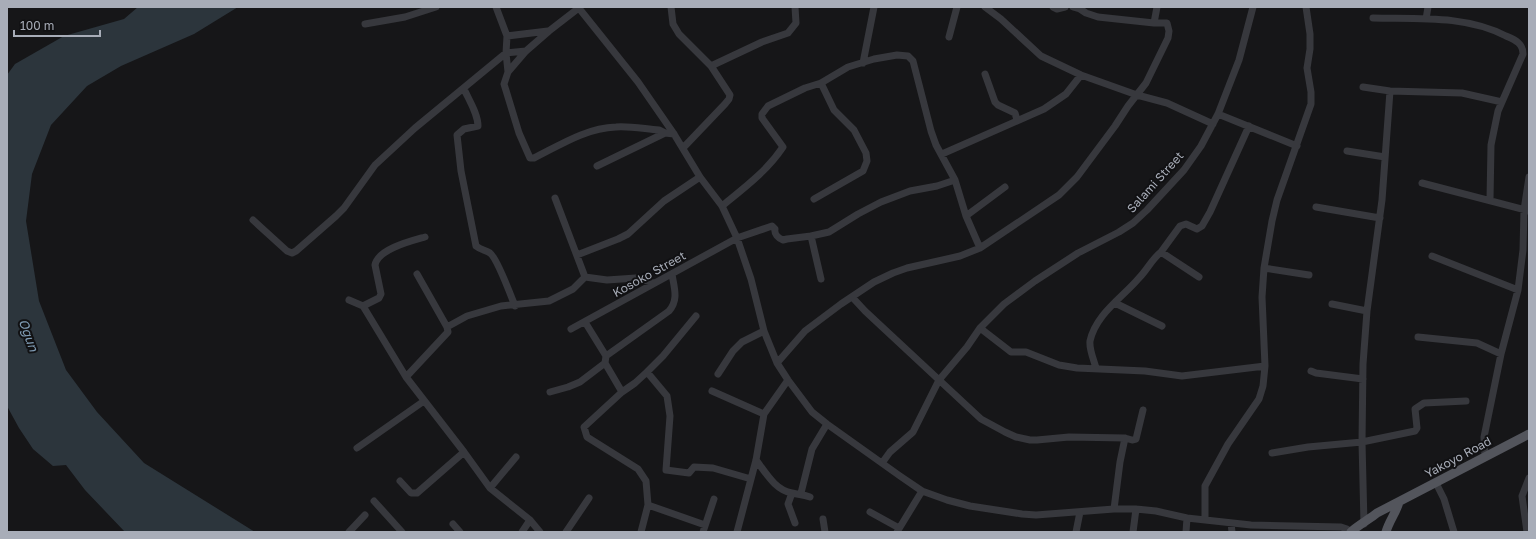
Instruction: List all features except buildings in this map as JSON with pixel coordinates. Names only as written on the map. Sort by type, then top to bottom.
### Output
[{"type":"main road","name":"Yakoyo Road","points":[[1349,532],[1364,524],[1377,513],[1529,434]]},
{"type":"main road","points":[[1386,532],[1396,513],[1399,502]]},
{"type":"street","points":[[365,24],[405,17],[420,9],[436,7]]},
{"type":"street","points":[[496,7],[507,36],[506,53],[508,72]]},
{"type":"street","points":[[665,134],[659,130],[618,127],[601,129],[576,137],[531,159],[519,133],[504,84],[508,72],[526,51],[548,31],[579,7],[638,82],[674,134],[700,177],[722,206],[737,238],[751,279],[764,331],[777,363],[788,380],[812,412],[826,424],[922,490],[947,500],[970,506],[1036,515],[1114,509],[1136,509],[1156,511],[1187,518],[1251,525],[1341,527],[1347,529],[1349,532]]},
{"type":"street","points":[[671,7],[673,24],[680,34],[711,66],[730,95],[729,99],[683,148]]},
{"type":"street","points":[[711,66],[762,42],[788,33],[796,23],[796,7]]},
{"type":"street","points":[[863,63],[874,7]]},
{"type":"street","points":[[950,37],[957,7]]},
{"type":"street","points":[[985,7],[1001,19],[1041,56],[1081,75],[1137,95],[1167,103],[1213,124]]},
{"type":"street","points":[[1053,7],[1057,9],[1065,7]]},
{"type":"street","points":[[777,363],[805,331],[874,282],[893,273],[921,264],[960,256],[980,248],[1030,215],[1068,187],[1146,83],[1168,38],[1169,31],[1166,23],[1098,17],[1086,10],[1073,7]]},
{"type":"street","points":[[1154,23],[1157,7]]},
{"type":"street","name":"Salami Street","points":[[939,380],[967,347],[980,328],[1004,304],[1035,281],[1078,253],[1133,223],[1184,170],[1201,146],[1218,114],[1239,60],[1253,7]]},
{"type":"street","points":[[1206,520],[1205,486],[1228,444],[1259,399],[1263,386],[1265,366],[1262,298],[1264,268],[1277,200],[1311,104],[1307,68],[1310,42],[1306,7]]},
{"type":"street","points":[[1426,19],[1428,7]]},
{"type":"street","points":[[1373,18],[1426,19],[1465,22],[1494,30],[1521,45],[1523,54],[1498,111],[1491,145],[1490,200]]},
{"type":"street","points":[[507,36],[548,31]]},
{"type":"street","points":[[253,220],[287,251],[292,253],[296,251],[344,208],[378,162],[415,128],[506,53],[526,51]]},
{"type":"street","points":[[722,206],[764,171],[783,147],[762,118],[762,114],[768,106],[804,88],[821,83],[848,67],[897,55],[908,56],[911,58],[936,145],[942,154],[954,180],[966,216],[980,248]]},
{"type":"street","points":[[985,74],[995,102],[998,106],[1015,113],[1017,120]]},
{"type":"street","points":[[942,154],[1044,109],[1066,94],[1081,75]]},
{"type":"street","points":[[814,199],[864,171],[867,161],[866,153],[854,130],[834,110],[821,83]]},
{"type":"street","points":[[1363,87],[1390,91],[1462,93],[1502,102]]},
{"type":"street","points":[[464,89],[479,124],[478,126],[464,129],[457,134],[461,171],[476,246],[491,254],[498,264],[515,306]]},
{"type":"street","points":[[1364,524],[1362,442],[1363,379],[1367,311],[1382,200],[1390,91]]},
{"type":"street","points":[[1218,114],[1297,146]]},
{"type":"street","points":[[1096,368],[1090,347],[1090,341],[1100,320],[1139,278],[1180,226],[1186,224],[1196,229],[1200,229],[1210,212],[1248,126]]},
{"type":"street","points":[[597,166],[665,134],[674,134]]},
{"type":"street","points":[[1347,151],[1385,157]]},
{"type":"street","points":[[577,255],[628,234],[664,202],[700,177]]},
{"type":"street","points":[[1485,456],[1484,437],[1501,354],[1518,290],[1529,177]]},
{"type":"street","points":[[821,279],[811,236],[828,232],[868,208],[896,196],[954,180]]},
{"type":"street","points":[[1422,184],[1526,210]]},
{"type":"street","points":[[966,216],[1006,188]]},
{"type":"street","points":[[555,198],[585,277]]},
{"type":"street","points":[[1316,207],[1380,218]]},
{"type":"street","name":"Kosoko Street","points":[[571,329],[737,238],[772,226],[775,229],[777,237],[783,240],[811,236]]},
{"type":"street","points":[[363,306],[379,298],[381,294],[375,265],[379,257],[401,244],[425,237]]},
{"type":"street","points":[[1161,252],[1199,277]]},
{"type":"street","points":[[1432,256],[1518,290]]},
{"type":"street","points":[[1264,268],[1309,275]]},
{"type":"street","points":[[406,377],[448,332],[447,327],[417,274]]},
{"type":"street","points":[[550,392],[580,382],[673,306],[676,297],[672,274]]},
{"type":"street","points":[[447,327],[467,316],[501,306],[515,306],[549,301],[573,289],[585,277]]},
{"type":"street","points":[[585,277],[607,280],[636,278],[654,283]]},
{"type":"street","points":[[853,298],[865,311],[981,419],[1016,437],[1037,440],[1069,437],[1125,438],[1132,440],[1136,439],[1143,410]]},
{"type":"street","points":[[349,300],[363,306],[406,377],[490,488],[530,520],[540,532]]},
{"type":"street","points":[[1115,303],[1162,326]]},
{"type":"street","points":[[1332,304],[1367,311]]},
{"type":"street","points":[[640,532],[648,505],[646,481],[638,469],[587,437],[584,427],[622,392],[648,372],[696,316]]},
{"type":"street","points":[[585,322],[622,392]]},
{"type":"street","points":[[980,328],[1012,352],[1026,352],[1064,366],[1144,371],[1182,376],[1265,366]]},
{"type":"street","points":[[718,374],[733,350],[742,342],[764,331]]},
{"type":"street","points":[[1418,337],[1477,343],[1501,354]]},
{"type":"street","points":[[1311,371],[1316,373],[1363,379]]},
{"type":"street","points":[[648,372],[667,396],[670,416],[666,470],[689,474],[694,467],[713,468],[751,479]]},
{"type":"street","points":[[737,532],[756,460],[764,414],[788,380]]},
{"type":"street","points":[[882,463],[895,447],[913,432],[939,380]]},
{"type":"street","points":[[712,391],[764,414]]},
{"type":"street","points":[[357,448],[424,401]]},
{"type":"street","points":[[1272,453],[1308,447],[1362,442],[1414,431],[1417,428],[1416,409],[1424,403],[1466,401]]},
{"type":"street","points":[[801,494],[812,449],[826,424]]},
{"type":"street","points":[[1114,509],[1119,468],[1125,438]]},
{"type":"street","points":[[400,481],[411,493],[417,492],[464,452]]},
{"type":"street","points":[[490,488],[516,457]]},
{"type":"street","points":[[756,460],[776,486],[792,493],[810,497]]},
{"type":"street","points":[[1527,532],[1522,496],[1529,478]]},
{"type":"street","points":[[1436,483],[1444,499],[1454,532]]},
{"type":"street","points":[[870,512],[898,530],[922,490]]},
{"type":"street","points":[[792,493],[788,504],[795,522]]},
{"type":"street","points":[[566,532],[589,498]]},
{"type":"street","points":[[648,505],[704,529],[714,499]]},
{"type":"street","points":[[374,501],[402,532]]},
{"type":"street","points":[[1133,532],[1136,509]]},
{"type":"street","points":[[1076,532],[1080,512]]},
{"type":"street","points":[[349,532],[365,515]]},
{"type":"street","points":[[1186,532],[1187,518]]},
{"type":"street","points":[[823,519],[825,532]]},
{"type":"street","points":[[522,532],[530,520]]},
{"type":"street","points":[[1231,523],[1232,532]]},
{"type":"street","points":[[453,524],[460,532]]},
{"type":"water","name":"Ogun","points":[[138,7],[238,7],[194,34],[121,66],[87,86],[51,125],[32,174],[26,221],[39,301],[66,370],[97,412],[144,463],[255,532],[125,532],[85,490],[66,465],[53,466],[33,449],[7,406],[7,75],[15,64],[64,36],[124,19]]}]
